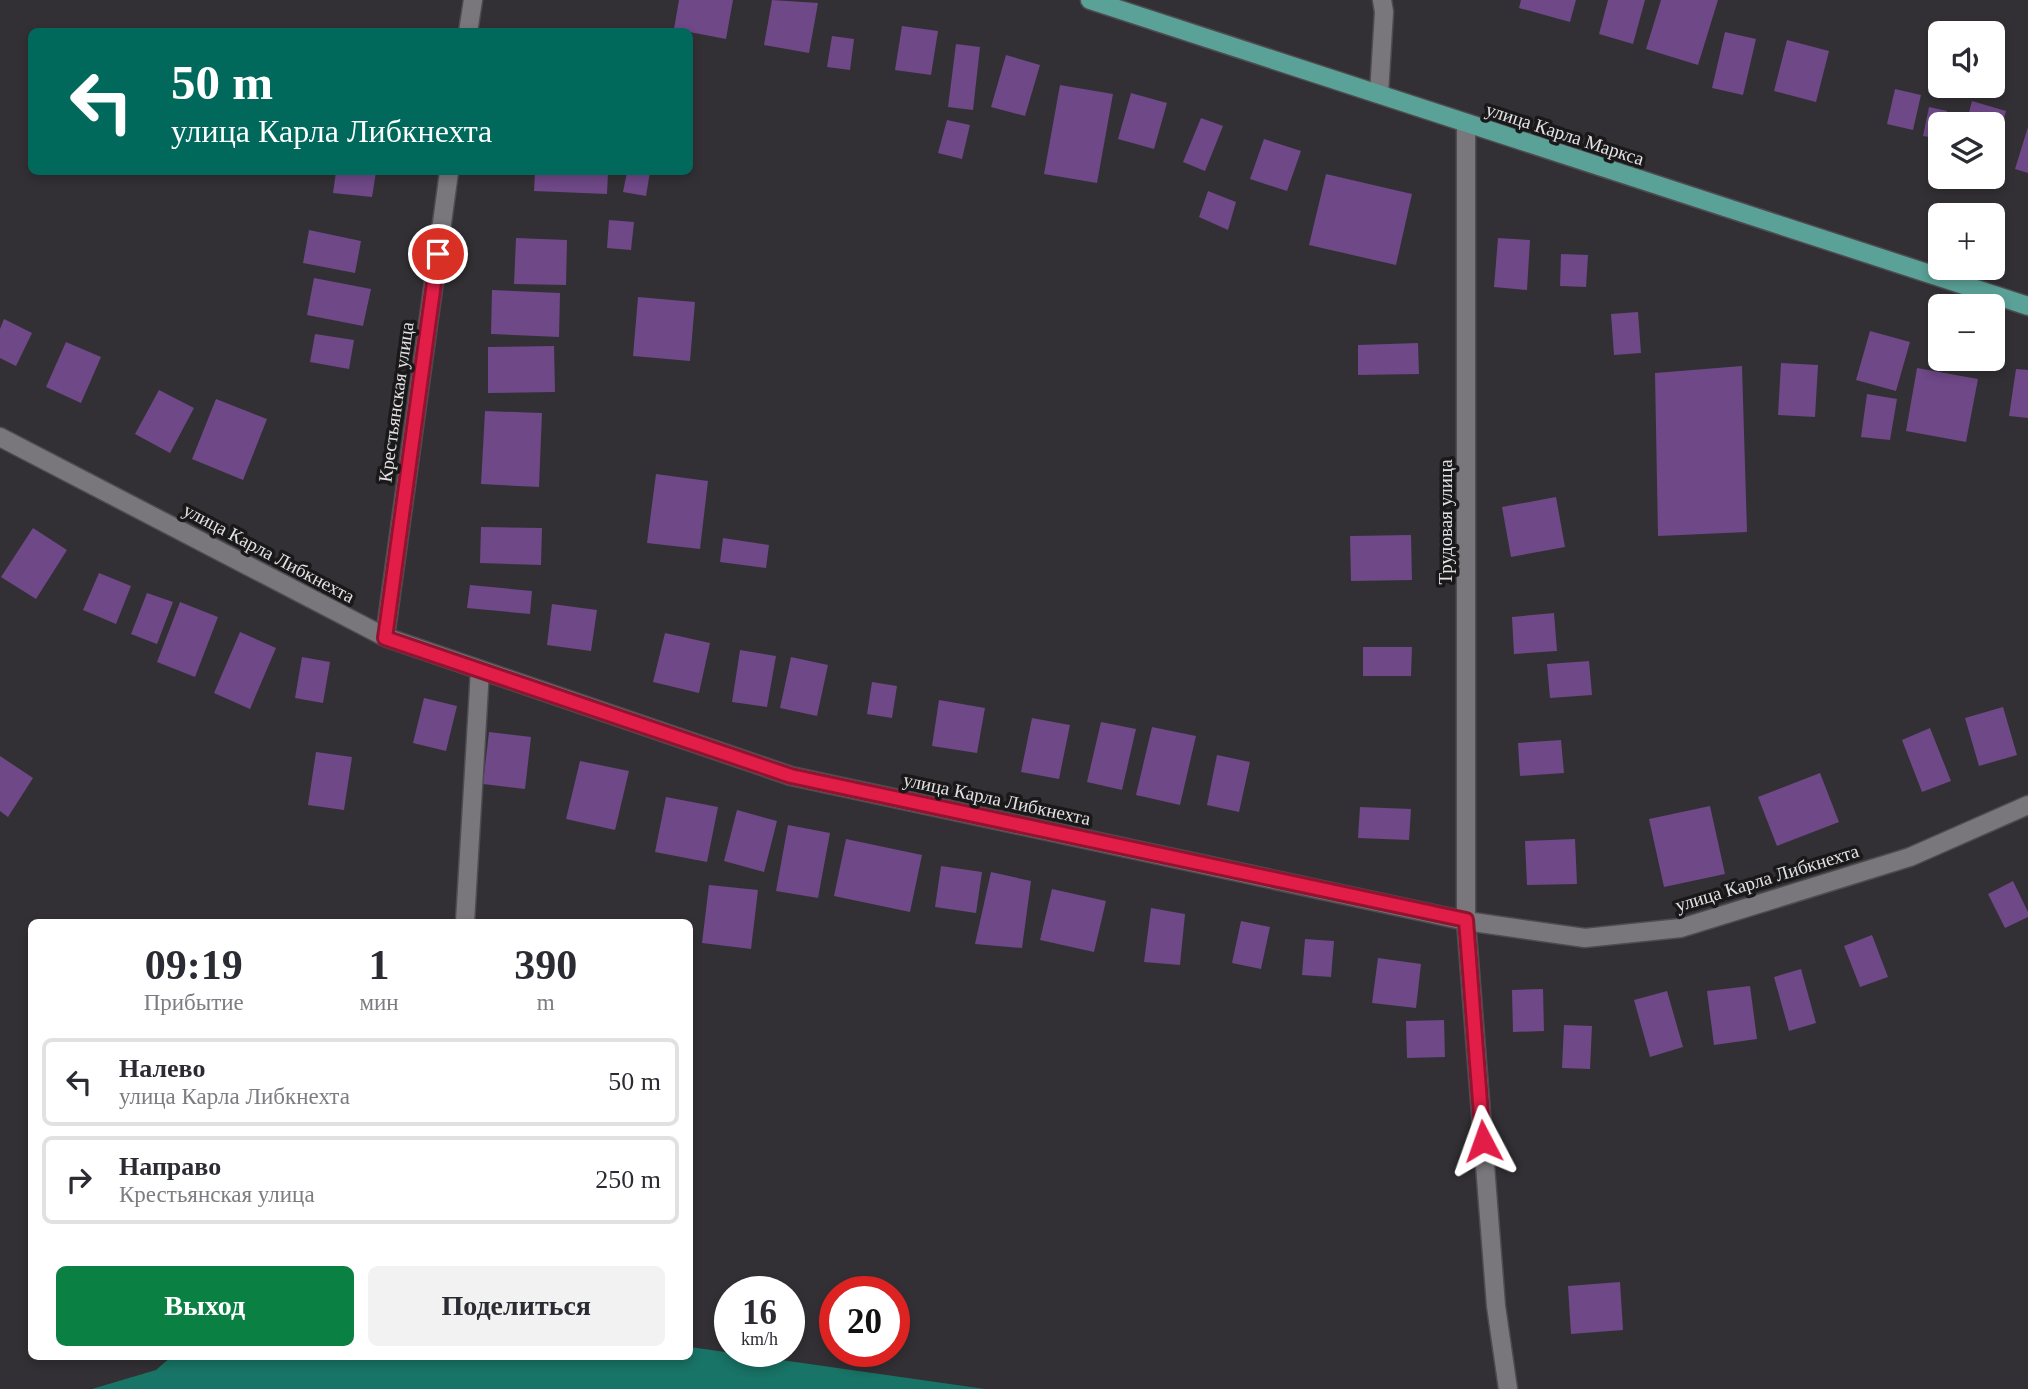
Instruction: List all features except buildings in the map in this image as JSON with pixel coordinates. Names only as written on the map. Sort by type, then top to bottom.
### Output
[{"type":"main road","name":"улица Карла Маркса","points":[[1090,0],[2028,306]]},
{"type":"street","points":[[469,28],[473,0]]},
{"type":"street","points":[[1379,94],[1384,12],[1382,0]]},
{"type":"street","name":"Трудовая улица","points":[[1466,124],[1466,920],[1496,1306],[1508,1389]]},
{"type":"street","name":"Крестьянская улица","points":[[385,638],[449,175]]},
{"type":"street","name":"улица Карла Либкнехта","points":[[0,436],[385,638],[791,776],[1466,920],[1586,938],[1681,929],[1910,856],[2028,805]]},
{"type":"street","points":[[465,919],[480,670]]},
{"type":"shaded area","points":[[693,1347],[714,1350],[714,1367],[805,1367],[805,1363],[985,1389],[92,1389],[156,1370],[167,1360],[693,1360]]},
{"type":"route","points":[[438,254],[385,638],[791,776],[1466,920],[1483,1141]]}]
